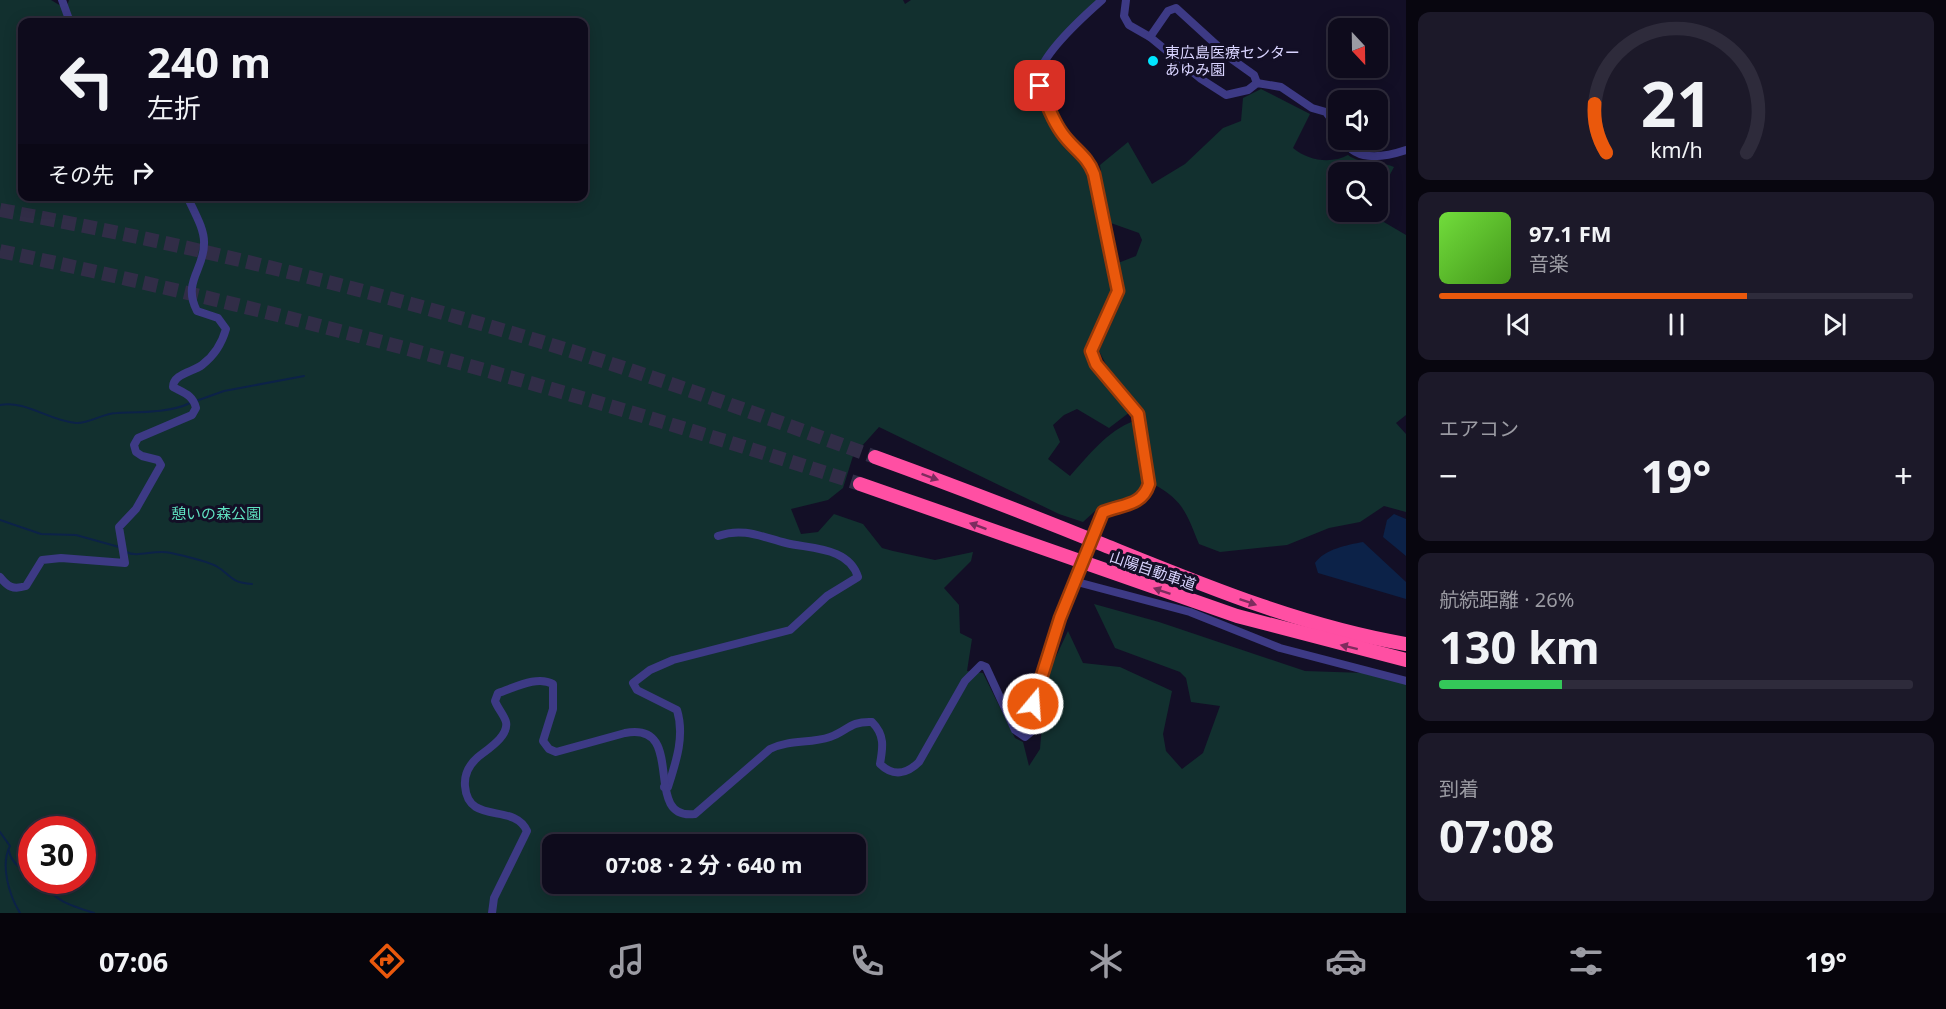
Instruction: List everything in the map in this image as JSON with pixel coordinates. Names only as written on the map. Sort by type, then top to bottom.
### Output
[{"type":"highway","name":"山陽自動車道","points":[[875,457],[990,499],[1249,602],[1342,630],[1406,644]]},
{"type":"highway","name":"山陽自動車道","points":[[860,484],[1237,616],[1406,660]]},
{"type":"street","points":[[62,0],[69,18]]},
{"type":"street","points":[[492,913],[494,898],[527,831],[518,819],[472,806],[467,798],[465,779],[468,770],[474,761],[504,735],[505,719],[495,701],[498,693],[535,681],[545,680],[553,684],[553,709],[543,741],[549,749],[556,752],[625,733],[636,731],[649,734],[658,743],[664,787],[677,812],[695,814],[770,749],[785,742],[823,739],[856,721],[872,722],[881,732],[883,745],[880,764],[886,770],[898,773],[910,770],[919,762],[965,681],[981,665],[986,667],[1015,730],[1024,736],[1038,726],[1033,704],[1036,690],[1060,618],[1077,580],[1096,524],[1103,512],[1138,502],[1146,495],[1149,484],[1138,414],[1096,364],[1091,351],[1118,291],[1094,174],[1090,162],[1063,135],[1040,86],[1039,75],[1046,60],[1101,0]]},
{"type":"street","points":[[1126,0],[1124,16],[1129,25],[1150,37],[1201,79],[1226,95],[1239,94],[1257,83],[1281,87],[1312,108],[1328,115]]},
{"type":"street","points":[[1150,37],[1168,11],[1176,8],[1233,60],[1254,75],[1257,83]]},
{"type":"street","points":[[1352,150],[1365,156],[1386,156],[1406,150]]},
{"type":"street","points":[[0,577],[8,587],[18,589],[26,586],[42,560],[61,558],[125,563],[119,528],[136,509],[161,465],[158,459],[142,456],[136,452],[134,445],[138,438],[192,415],[196,408],[195,401],[191,396],[173,387],[173,382],[209,359],[223,339],[226,329],[218,318],[197,311],[193,304],[191,291],[193,277],[201,259],[204,241],[189,201]]},
{"type":"street","points":[[664,787],[668,787],[677,758],[680,719],[677,710],[637,690],[633,683],[650,670],[673,660],[775,636],[790,630],[827,596],[858,577],[856,569],[847,560],[817,548],[789,544],[760,534],[733,530],[718,536]]},
{"type":"street","points":[[1077,580],[1190,612],[1280,648],[1406,681]]},
{"type":"green space","name":"憩いの森公園","points":[[0,0],[51,0],[66,9],[69,0],[903,0],[905,4],[911,0],[1099,0],[1034,75],[1048,119],[1088,166],[1113,287],[1112,299],[1087,345],[1090,363],[1130,412],[1109,428],[1077,409],[1064,415],[1053,425],[1060,442],[1048,459],[1070,476],[1107,437],[1134,421],[1144,482],[1141,490],[1132,498],[1102,506],[1083,522],[1059,514],[879,427],[853,456],[843,488],[828,500],[791,509],[801,534],[818,532],[834,514],[863,524],[882,548],[935,560],[973,552],[971,561],[944,588],[959,605],[960,633],[972,639],[967,671],[983,673],[1015,738],[1023,742],[1029,766],[1040,749],[1042,725],[1038,710],[1042,686],[1068,631],[1083,663],[1120,667],[1172,691],[1163,734],[1166,751],[1182,769],[1203,753],[1220,706],[1191,702],[1186,678],[1180,672],[1115,648],[1094,604],[1159,622],[1305,671],[1365,673],[1406,684],[1406,913],[0,913]]},
{"type":"green space","points":[[1261,89],[1310,114],[1293,148],[1306,156],[1320,160],[1335,160],[1348,155],[1370,162],[1328,162],[1328,222],[1384,222],[1406,235],[1406,415],[1396,423],[1406,434],[1406,512],[1384,506],[1360,522],[1329,528],[1287,545],[1220,552],[1199,544],[1179,503],[1155,485],[1144,411],[1110,372],[1099,351],[1121,302],[1118,263],[1136,256],[1142,240],[1139,233],[1108,222],[1100,165],[1128,142],[1152,184],[1185,164],[1223,128],[1241,121],[1243,98]]},
{"type":"green space","points":[[1388,166],[1394,167],[1388,178]]},
{"type":"water","points":[[1394,514],[1406,519],[1406,556],[1383,537],[1387,520]]},
{"type":"water","points":[[1363,542],[1406,582],[1406,599],[1318,573],[1315,563],[1324,554],[1337,548]]},
{"type":"waterway","points":[[196,401],[224,391],[304,376]]},
{"type":"waterway","points":[[0,405],[19,405],[56,419],[76,423],[112,413],[164,410],[190,403]]},
{"type":"waterway","points":[[0,520],[41,534],[76,535],[119,547]]},
{"type":"waterway","points":[[126,552],[131,554],[165,552],[194,558],[216,566],[234,580],[252,584]]},
{"type":"waterway","points":[[0,832],[10,846],[6,862],[7,880],[12,898],[20,913]]},
{"type":"waterway","points":[[9,851],[18,866]]},
{"type":"waterway","points":[[53,894],[63,901],[94,913]]},
{"type":"tunnel","points":[[0,210],[205,252],[408,303],[626,369],[875,457]]},
{"type":"tunnel","points":[[0,251],[326,327],[648,417],[860,484]]},
{"type":"place","name":"東広島医療センター あゆみ園","points":[[1153,61]]},
{"type":"route","points":[[1033,704],[1060,618],[1077,582],[1096,524],[1103,512],[1138,502],[1146,495],[1149,484],[1135,407],[1096,364],[1091,351],[1092,344],[1118,291],[1094,174],[1090,162],[1063,135],[1040,86]]}]
